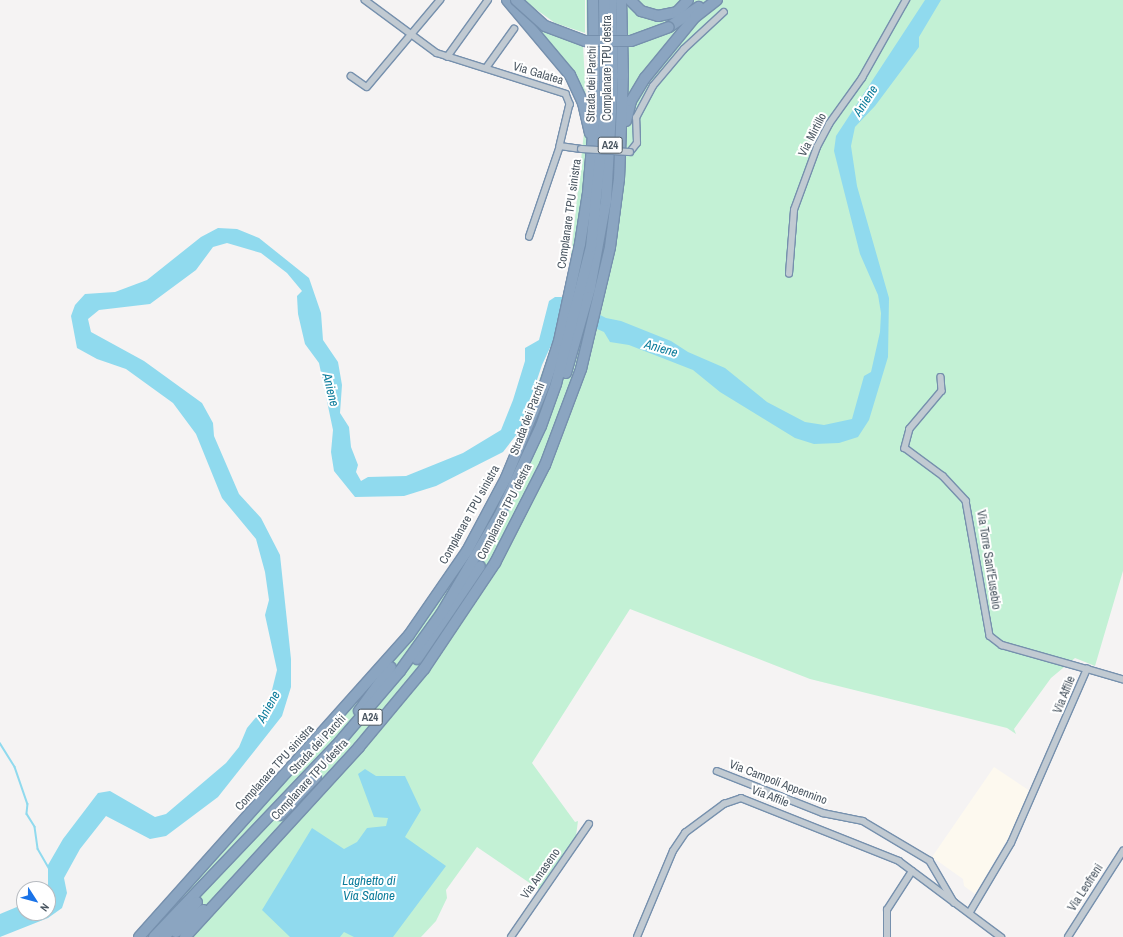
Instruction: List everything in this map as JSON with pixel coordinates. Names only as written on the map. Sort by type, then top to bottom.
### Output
[{"type":"highway","points":[[507,0],[547,45],[577,87],[592,145]]},
{"type":"highway","points":[[516,0],[548,28],[585,41],[631,41],[669,27],[709,0]]},
{"type":"highway","name":"Complanare TPU sinistra","points":[[139,937],[384,667],[434,601],[474,539],[516,458],[546,384],[572,284],[588,193],[595,112],[593,0]]},
{"type":"highway","name":"Strada dei Parchi","points":[[164,937],[352,738],[414,663],[485,558],[529,463],[576,344],[586,287],[601,168],[606,76],[604,0]]},
{"type":"highway","name":"Strada dei Parchi","points":[[586,287],[606,201],[611,125],[611,0]]},
{"type":"highway","name":"Complanare TPU destra","points":[[186,937],[239,877],[359,747],[440,648],[495,563],[545,465],[581,369],[601,291],[619,179],[623,75],[621,0]]},
{"type":"highway","points":[[630,0],[641,11],[658,16],[677,12],[688,0]]},
{"type":"highway","points":[[619,179],[631,101],[645,78],[695,17],[717,0]]},
{"type":"highway","points":[[679,38],[725,0]]},
{"type":"highway","name":"Strada dei Parchi","points":[[154,937],[336,746],[412,655],[479,555],[529,463]]},
{"type":"highway","points":[[246,840],[352,719],[421,624],[434,601]]},
{"type":"highway","points":[[170,937],[239,877]]},
{"type":"street","name":"Via Galatea","points":[[365,0],[410,36],[447,57],[486,68],[567,95],[569,109],[560,146]]},
{"type":"street","points":[[352,76],[367,87],[440,0]]},
{"type":"street","points":[[447,57],[488,0]]},
{"type":"street","name":"Via Mirtillo","points":[[789,274],[794,210],[814,154],[829,124],[862,78],[906,0]]},
{"type":"street","points":[[529,237],[560,146],[630,152],[637,143],[636,118],[653,86],[684,49],[724,12]]},
{"type":"street","points":[[486,68],[514,29]]},
{"type":"street","name":"Via Torre Sant'Eusebio","points":[[941,377],[942,391],[910,428],[905,445],[909,453],[943,476],[966,501],[990,636],[1002,646],[1087,669]]},
{"type":"street","name":"Via Affile","points":[[970,912],[1011,843],[1087,669],[1123,679]]},
{"type":"street","name":"Via Campoli Appennino","points":[[717,771],[823,813],[862,821],[930,861],[954,902],[970,912],[1001,937]]},
{"type":"street","name":"Via Affile","points":[[637,937],[681,838],[708,814],[737,798],[746,798],[899,861],[954,902]]},
{"type":"street","name":"Via Amaseno","points":[[511,937],[589,824]]},
{"type":"street","name":"Via Leofreni","points":[[1068,937],[1123,851]]},
{"type":"street","points":[[887,937],[887,910],[912,871]]},
{"type":"shaded area","points":[[994,767],[1030,791],[1008,838],[975,894],[964,886],[963,879],[932,857]]},
{"type":"green space","points":[[523,0],[585,0],[585,33],[555,23]]},
{"type":"green space","points":[[586,0],[1123,0],[1123,571],[1095,666],[1075,658],[1051,678],[1014,729],[1016,734],[1007,728],[810,679],[630,609],[532,763],[575,822],[578,821],[576,836],[540,890],[477,847],[446,890],[447,898],[436,921],[421,937],[134,937],[393,648],[446,578],[502,477],[560,325],[568,284],[588,94]]},
{"type":"green space","points":[[530,19],[583,44],[586,102],[581,85],[561,55]]},
{"type":"water","name":"Aniene","points":[[925,0],[941,0],[919,37],[919,47],[875,106],[855,127],[851,146],[857,186],[889,298],[888,357],[869,420],[858,437],[839,443],[814,444],[795,438],[720,392],[693,370],[629,345],[610,342],[604,332],[565,315],[542,365],[520,430],[503,452],[436,486],[404,496],[355,497],[334,471],[331,452],[333,430],[319,363],[305,344],[298,314],[297,296],[302,291],[287,273],[261,253],[227,243],[213,247],[196,270],[150,304],[99,310],[88,319],[91,332],[144,361],[202,403],[213,423],[214,436],[239,494],[261,518],[280,555],[291,659],[291,687],[282,716],[218,797],[166,836],[150,839],[106,816],[80,849],[64,878],[67,893],[62,908],[56,912],[56,881],[48,881],[48,865],[63,839],[98,793],[110,791],[155,817],[166,814],[226,763],[239,747],[247,728],[269,702],[277,670],[265,615],[269,600],[265,572],[256,539],[222,498],[196,434],[173,403],[126,369],[97,359],[77,348],[71,316],[75,305],[85,294],[115,292],[147,280],[201,237],[218,228],[237,229],[259,238],[309,278],[321,313],[323,340],[338,362],[342,385],[340,413],[349,427],[351,447],[358,465],[356,472],[361,481],[368,477],[406,476],[463,453],[501,430],[513,400],[525,361],[525,348],[539,340],[549,301],[555,297],[565,297],[606,318],[621,321],[671,341],[688,352],[725,368],[767,402],[805,422],[824,425],[852,419],[864,376],[871,372],[880,332],[881,313],[878,295],[860,254],[834,151],[836,136]]},
{"type":"water","name":"Laghetto di Via Salone","points":[[365,769],[376,776],[405,776],[421,810],[405,837],[446,866],[393,937],[354,937],[344,932],[340,937],[290,937],[262,910],[312,828],[344,849],[357,842],[367,828],[386,826],[388,818],[374,817],[358,774]]},
{"type":"water","points":[[16,907],[16,921],[40,921],[0,937],[0,914]]},
{"type":"waterway","points":[[0,743],[15,767],[28,804],[27,814],[35,827],[38,849],[49,868]]}]
